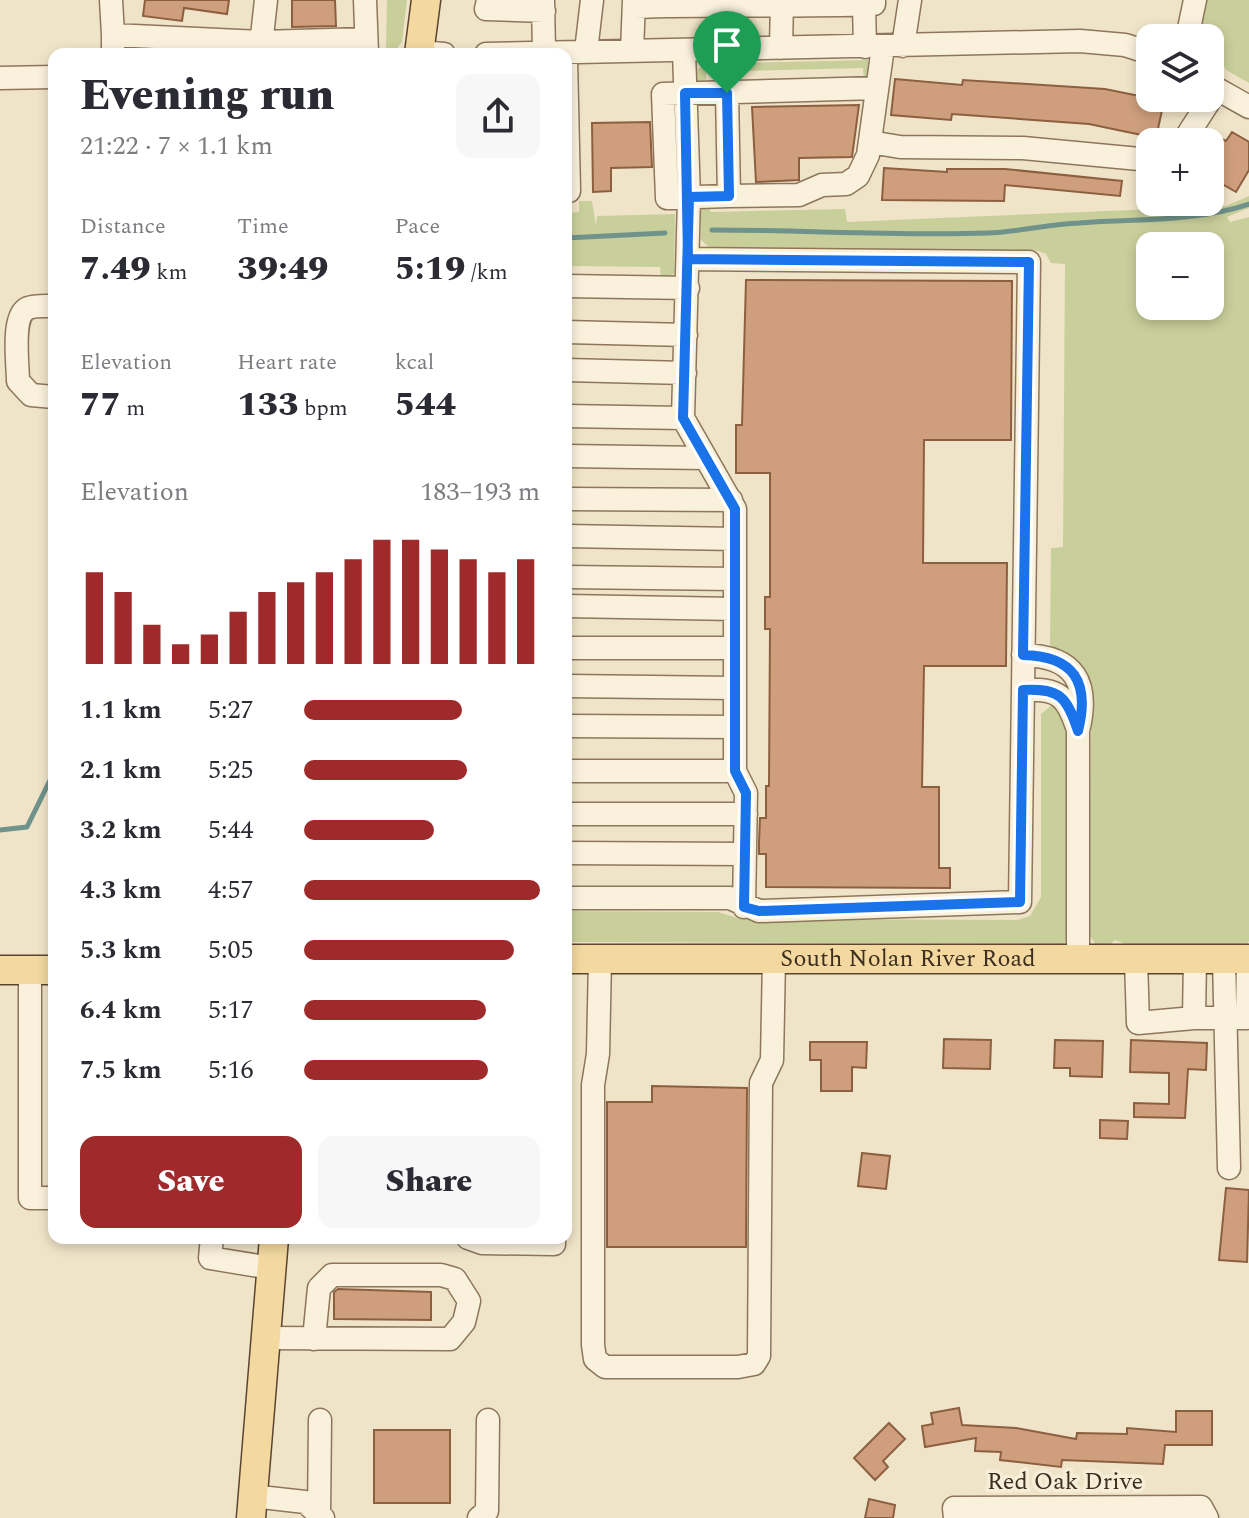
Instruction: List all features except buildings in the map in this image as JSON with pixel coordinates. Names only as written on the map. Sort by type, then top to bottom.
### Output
[{"type":"main road","points":[[426,0],[428,48]]},
{"type":"main road","name":"South Nolan River Road","points":[[572,959],[1240,959]]},
{"type":"main road","points":[[0,970],[42,970]]},
{"type":"main road","points":[[252,1507],[273,1244]]},
{"type":"street","points":[[111,0],[113,44],[141,37],[261,48],[366,47],[365,0]]},
{"type":"street","points":[[261,48],[266,0]]},
{"type":"street","points":[[488,0],[486,9],[544,5],[562,48]]},
{"type":"street","points":[[568,48],[592,0]]},
{"type":"street","points":[[689,197],[799,195],[822,185],[846,184],[863,169],[884,47],[910,0]]},
{"type":"street","points":[[1190,24],[1195,0]]},
{"type":"street","points":[[781,48],[782,2]]},
{"type":"street","points":[[632,51],[634,4],[869,2],[884,47]]},
{"type":"street","points":[[572,54],[1080,41],[1136,49]]},
{"type":"street","points":[[684,52],[689,197],[683,418],[735,509],[735,771],[746,793],[744,907]]},
{"type":"street","points":[[0,78],[48,77]]},
{"type":"street","points":[[685,93],[877,88]]},
{"type":"street","points":[[727,93],[729,196]]},
{"type":"street","points":[[1224,93],[1249,107]]},
{"type":"street","points":[[870,142],[900,147],[1023,148],[1136,159]]},
{"type":"street","points":[[572,898],[730,898],[744,907],[759,911],[1020,902],[1029,262],[688,259]]},
{"type":"street","points":[[572,286],[688,288]]},
{"type":"street","points":[[48,306],[28,308],[21,313],[17,323],[18,381],[31,395],[48,396]]},
{"type":"street","points":[[572,332],[686,335]]},
{"type":"street","points":[[572,370],[685,373]]},
{"type":"street","points":[[572,416],[683,418]]},
{"type":"street","points":[[572,456],[705,458]]},
{"type":"street","points":[[572,499],[731,500]]},
{"type":"street","points":[[572,536],[735,539]]},
{"type":"street","points":[[572,577],[735,579]]},
{"type":"street","points":[[572,606],[735,616]]},
{"type":"street","points":[[572,621],[735,616]]},
{"type":"street","points":[[572,648],[734,648]]},
{"type":"street","points":[[1023,655],[1056,659],[1077,678],[1084,697],[1078,731],[1078,961]]},
{"type":"street","points":[[572,686],[735,688]]},
{"type":"street","points":[[1023,690],[1050,691],[1062,697],[1069,704],[1078,731]]},
{"type":"street","points":[[572,726],[735,727]]},
{"type":"street","points":[[572,771],[735,771]]},
{"type":"street","points":[[572,814],[746,814]]},
{"type":"street","points":[[572,853],[745,854]]},
{"type":"street","points":[[600,959],[598,1054],[593,1085],[595,1359],[605,1367],[738,1367],[754,1364],[759,1356],[761,1083],[772,1060],[774,959]]},
{"type":"street","points":[[1194,1018],[1195,959]]},
{"type":"street","points":[[1136,960],[1138,1023],[1194,1018],[1247,1018],[1240,959]]},
{"type":"street","points":[[42,970],[30,1198],[48,1198]]},
{"type":"street","points":[[1224,1018],[1229,1168]]},
{"type":"street","points":[[211,1244],[210,1258],[271,1268]]},
{"type":"street","points":[[264,1338],[314,1339],[450,1339],[464,1322],[469,1301],[455,1279],[441,1275],[332,1275],[323,1280],[319,1288],[314,1339]]},
{"type":"street","points":[[320,1420],[321,1517]]},
{"type":"street","points":[[479,1518],[487,1511],[488,1420]]},
{"type":"street","points":[[252,1507],[305,1502],[321,1517]]},
{"type":"street","name":"Red Oak Drive","points":[[955,1513],[1201,1507],[1207,1518]]},
{"type":"green space","points":[[387,0],[407,0],[402,42],[397,48],[386,48]]},
{"type":"green space","points":[[1205,0],[1249,0],[1249,83],[1224,66],[1224,24],[1202,24]]},
{"type":"green space","points":[[868,60],[871,78],[864,80],[863,68],[706,72],[706,85],[697,83],[697,70],[704,64]]},
{"type":"green space","points":[[1249,196],[1249,208],[1227,217],[1230,222],[1249,217],[1249,941],[1247,944],[1125,944],[1115,940],[1111,944],[1095,944],[1089,934],[1091,721],[1056,649],[1050,645],[1051,548],[1063,547],[1065,264],[1051,263],[1046,254],[1038,251],[711,249],[701,240],[701,208],[708,206],[711,212],[845,209],[847,222],[1136,210],[1136,216],[1224,216],[1224,206]]},
{"type":"green space","points":[[579,201],[592,201],[596,226],[597,216],[675,214],[674,274],[661,279],[660,267],[572,266],[572,213],[579,212]]},
{"type":"green space","points":[[1053,704],[1067,710],[1068,937],[1064,944],[572,942],[572,911],[718,912],[741,919],[1017,920],[1030,916],[1041,897],[1041,714]]},
{"type":"waterway","points":[[712,230],[988,233],[1068,224],[1187,217],[1249,204]]},
{"type":"waterway","points":[[572,238],[665,233]]},
{"type":"waterway","points":[[0,830],[27,827],[48,784]]},
{"type":"route","points":[[727,93],[685,93],[689,197],[688,259],[1029,262],[1023,655],[1043,655],[1056,659],[1077,678],[1084,697],[1078,731],[1069,704],[1062,697],[1039,689],[1023,690],[1020,902],[759,911],[744,907],[746,793],[735,771],[735,509],[683,418],[689,197],[729,196],[727,93]]}]
